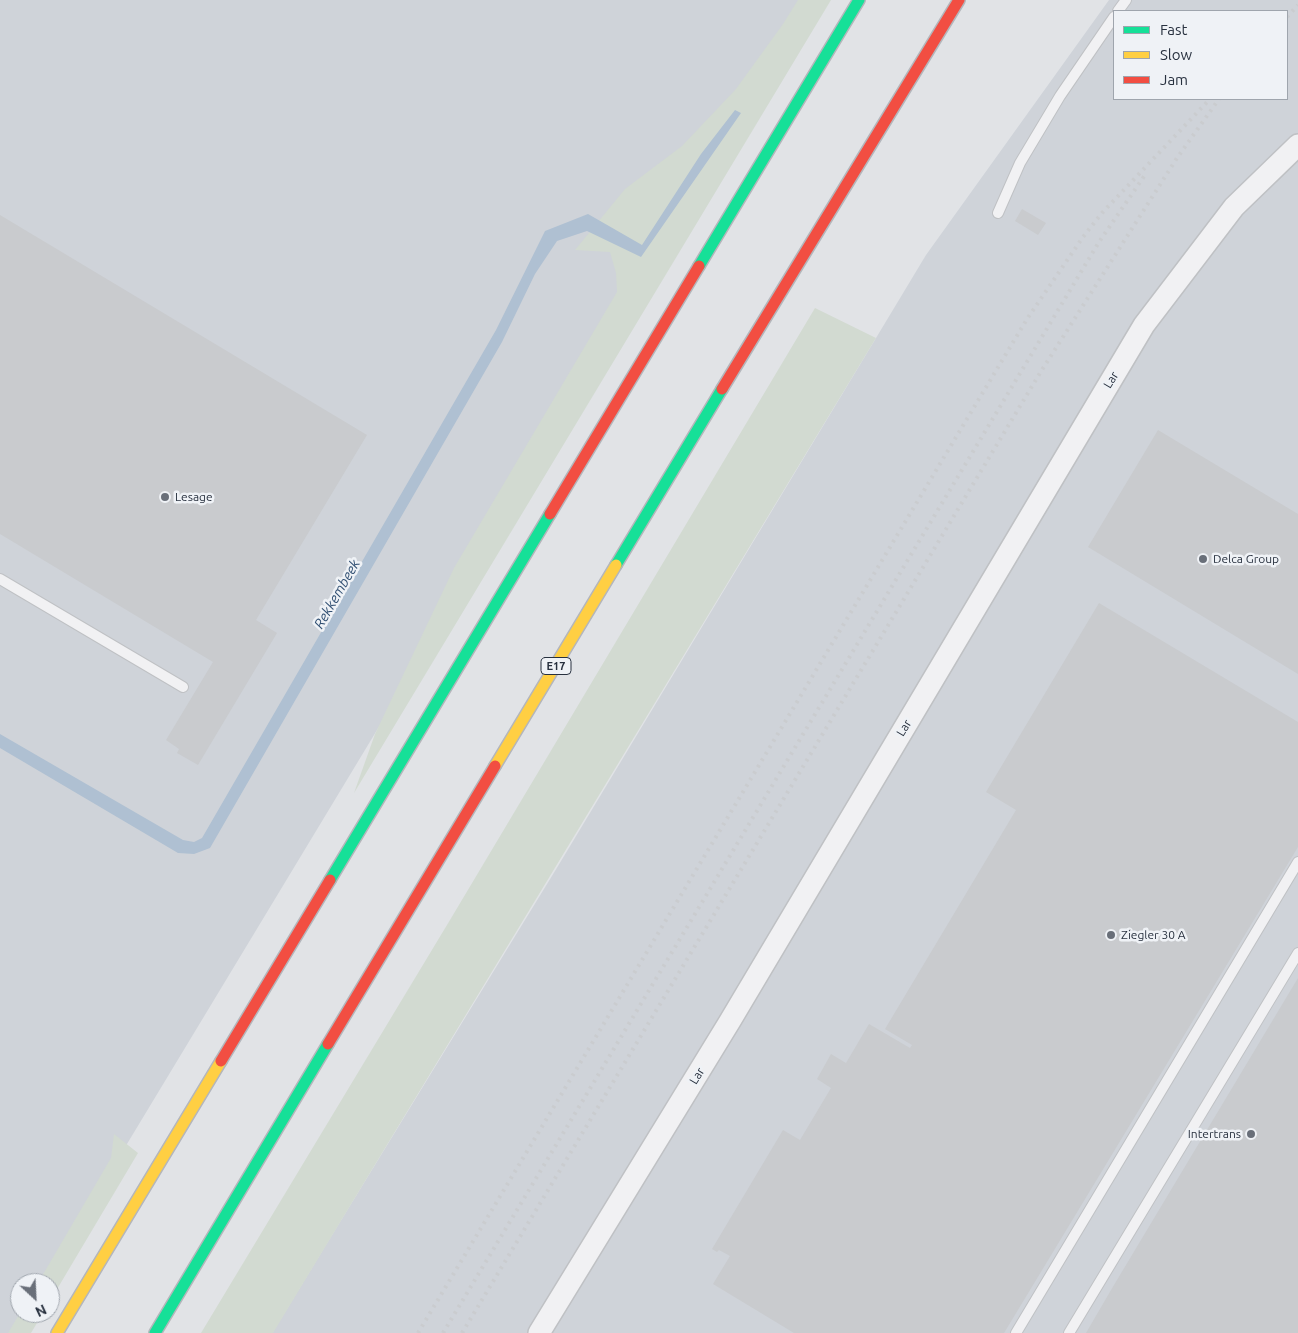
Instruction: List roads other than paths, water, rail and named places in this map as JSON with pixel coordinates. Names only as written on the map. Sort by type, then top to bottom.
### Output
[{"type":"highway","points":[[57,1333],[859,0]]},
{"type":"highway","name":"E17","points":[[155,1333],[706,415],[959,0]]},
{"type":"street","name":"Lar","points":[[539,1333],[730,1021],[1144,325],[1234,207],[1298,145]]},
{"type":"lane","points":[[998,213],[1020,163],[1050,113],[1113,18]]},
{"type":"lane","points":[[0,579],[182,687]]},
{"type":"lane","points":[[1016,1333],[1298,862]]},
{"type":"lane","points":[[1070,1333],[1298,953]]},
{"type":"water","points":[[735,110],[741,113],[641,257],[587,231],[557,241],[535,274],[502,342],[210,848],[194,854],[178,853],[0,748],[0,734],[183,840],[194,842],[202,838],[496,330],[545,231],[588,214],[642,245],[701,154]]},
{"type":"railway","points":[[1288,16],[1298,5]]},
{"type":"railway","points":[[418,1333],[1027,319],[1083,237],[1102,213],[1209,100]]},
{"type":"railway","points":[[462,1333],[1040,373],[1177,158],[1218,100]]},
{"type":"railway","points":[[443,1333],[1099,242],[1145,175]]},
{"type":"place","name":"Lesage","points":[[165,497]]},
{"type":"place","name":"Delca Group","points":[[1203,559]]},
{"type":"place","name":"Ziegler 30 A","points":[[1111,935]]},
{"type":"place","name":"Intertrans","points":[[1251,1134]]},
{"type":"water label","name":"Rekkembeek","points":[[337,594]]}]
